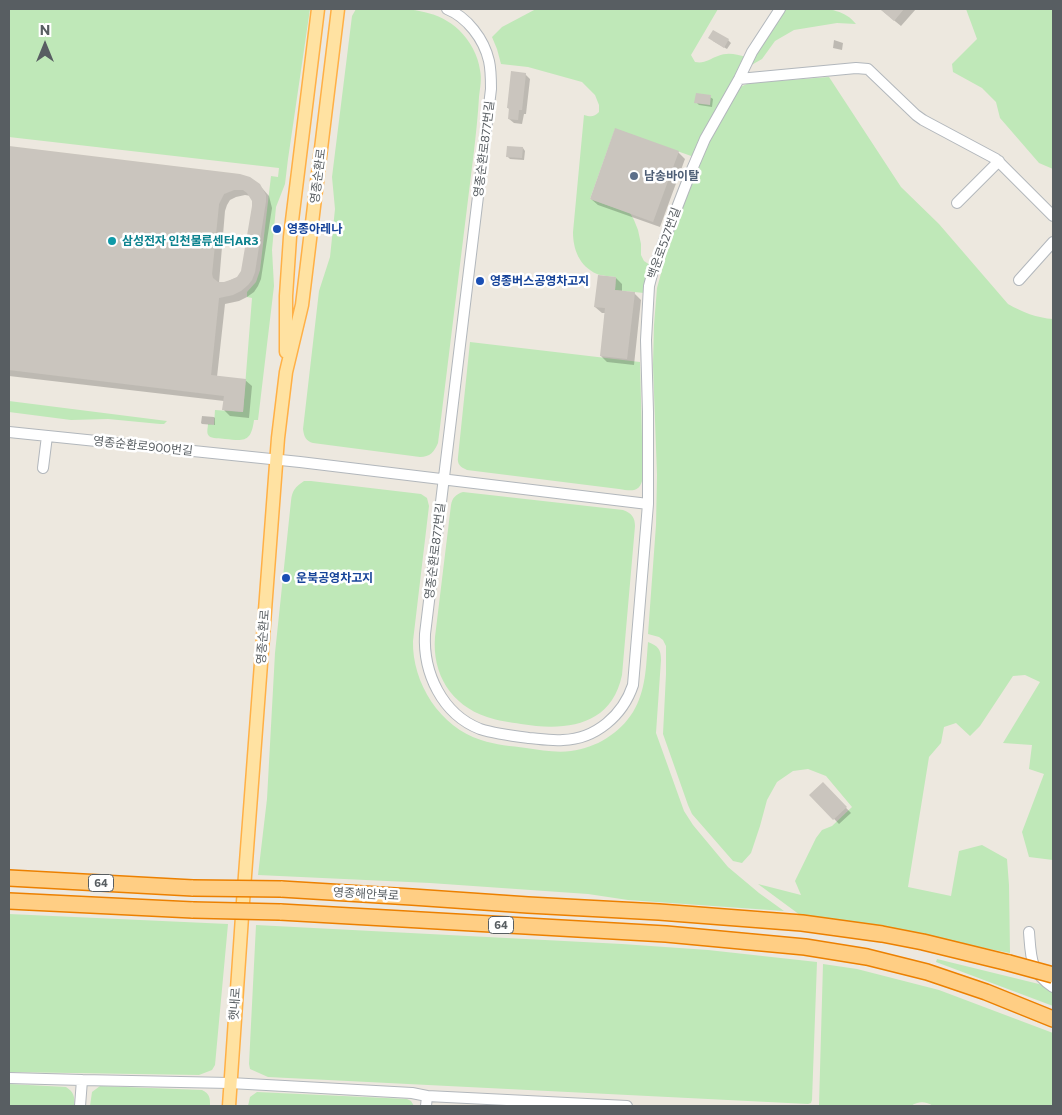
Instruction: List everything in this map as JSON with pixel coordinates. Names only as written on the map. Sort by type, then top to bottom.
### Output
[{"type":"highway","name":"영종해안북로","points":[[9,878],[193,888],[281,889],[802,923],[924,942],[1053,975]]},
{"type":"highway","name":"영종해안북로","points":[[9,901],[193,910],[280,912],[666,934],[805,947],[867,957],[927,972],[986,992],[1053,1019]]},
{"type":"main road","name":"영종순환로","points":[[243,902],[276,460],[286,372],[286,296],[290,237],[318,9]]},
{"type":"main road","name":"영종순환로","points":[[286,372],[302,305],[338,9]]},
{"type":"main road","name":"햇내로","points":[[229,1106],[243,902]]},
{"type":"street","name":"영종순환로877번길","points":[[447,9],[462,19],[480,38],[489,60],[491,72],[491,89],[425,634],[427,666],[436,689],[444,702],[455,713],[480,729],[523,737],[563,740],[576,739],[589,734],[601,728],[615,716],[624,704],[633,685],[648,504]]},
{"type":"street","name":"백운로527번길","points":[[648,504],[646,333],[649,286],[654,268],[705,139],[752,52],[780,9]]},
{"type":"street","points":[[739,79],[856,68],[868,69],[916,115],[999,161],[1053,216]]},
{"type":"street","points":[[957,203],[999,161]]},
{"type":"street","points":[[1018,280],[1053,242]]},
{"type":"street","name":"영종순환로900번길","points":[[9,432],[276,460],[648,504]]},
{"type":"street","points":[[43,468],[47,436]]},
{"type":"street","points":[[1029,932],[1032,964],[1039,976],[1053,987]]},
{"type":"street","points":[[9,1078],[230,1083],[412,1093],[426,1101],[627,1106]]},
{"type":"street","points":[[80,1106],[82,1080]]},
{"type":"green space","points":[[813,8],[833,10],[849,17],[856,24],[837,23],[794,30],[775,41],[762,59],[748,67],[784,9]]},
{"type":"green space","points":[[9,9],[310,9],[285,184],[276,207],[272,250],[274,286],[258,420],[254,420],[251,433],[246,438],[238,440],[210,437],[208,424],[214,425],[215,410],[243,412],[252,298],[247,297],[247,292],[256,282],[260,270],[271,176],[278,177],[279,168],[9,137]]},
{"type":"green space","points":[[356,9],[410,10],[424,12],[448,22],[467,39],[475,54],[481,73],[474,151],[438,443],[431,453],[423,457],[313,443],[306,438],[303,429],[319,291],[330,257],[335,209],[332,177],[352,16]]},
{"type":"green space","points":[[536,9],[718,9],[691,55],[695,62],[704,62],[725,54],[746,57],[694,157],[615,129],[590,199],[630,213],[638,230],[641,255],[644,261],[650,265],[644,293],[615,290],[616,277],[599,275],[591,271],[581,262],[574,245],[573,232],[584,115],[592,116],[599,112],[599,105],[595,95],[582,82],[528,67],[501,64],[492,37],[502,27]]},
{"type":"green space","points":[[966,9],[1053,9],[1053,169],[1039,163],[1000,118],[996,102],[982,88],[953,72],[952,64],[977,39]]},
{"type":"green space","points":[[829,77],[901,187],[939,224],[1008,304],[1030,314],[1053,319],[1053,860],[1029,857],[1022,832],[1044,774],[1029,769],[1032,745],[1003,743],[1040,682],[1025,675],[1013,676],[980,726],[970,736],[956,723],[944,727],[941,743],[929,757],[908,887],[951,896],[959,851],[982,845],[1007,859],[1010,953],[800,915],[758,884],[801,895],[795,881],[816,838],[822,830],[832,826],[852,807],[826,776],[808,769],[793,771],[777,782],[767,800],[751,853],[742,863],[733,861],[692,814],[663,734],[666,646],[659,637],[648,634],[656,525],[657,475],[653,365],[657,288],[677,222],[708,142],[738,88],[749,83]]},
{"type":"green space","points":[[470,342],[640,362],[643,476],[638,488],[628,490],[467,470],[461,466],[458,459]]},
{"type":"green space","points":[[9,401],[167,421],[164,424],[160,424],[108,419],[71,420],[9,412]]},
{"type":"green space","points":[[304,481],[421,494],[427,498],[429,506],[413,641],[414,657],[417,672],[431,701],[441,714],[466,734],[492,743],[565,752],[598,743],[621,727],[633,712],[643,687],[648,642],[657,647],[660,651],[661,660],[656,733],[684,811],[693,825],[728,867],[784,911],[430,883],[258,875],[267,799],[275,653],[291,501],[294,490]]},
{"type":"green space","points":[[463,492],[623,510],[632,516],[635,526],[622,675],[616,692],[608,706],[597,715],[584,722],[554,727],[500,720],[474,712],[463,705],[446,686],[437,663],[435,637],[451,505],[452,500]]},
{"type":"green space","points":[[9,914],[228,924],[215,1065],[212,1070],[199,1075],[9,1072]]},
{"type":"green space","points":[[256,925],[622,944],[708,950],[817,962],[812,1100],[808,1104],[268,1077],[250,1069],[249,1064]]},
{"type":"green space","points":[[937,959],[1047,986],[1053,990],[1053,1006],[936,962]]},
{"type":"green space","points":[[823,964],[857,969],[939,990],[1053,1033],[1053,1106],[933,1106],[922,1102],[911,1106],[819,1105]]},
{"type":"green space","points":[[9,1084],[66,1087],[73,1095],[74,1106],[9,1106]]},
{"type":"green space","points":[[100,1086],[202,1090],[209,1096],[210,1106],[90,1106],[92,1092]]},
{"type":"green space","points":[[257,1092],[407,1099],[414,1106],[248,1106],[250,1097]]},
{"type":"building","points":[[880,9],[904,9],[894,21]]},
{"type":"building","points":[[713,30],[729,39],[724,48],[708,38]]},
{"type":"building","points":[[511,71],[526,73],[522,110],[519,110],[518,120],[508,119],[509,108],[507,108]]},
{"type":"building","points":[[696,93],[711,95],[710,105],[694,103]]},
{"type":"building","points":[[615,128],[679,151],[653,222],[590,199]]},
{"type":"building","name":"삼성전자 인천물류센터AR3","points":[[9,146],[240,174],[250,177],[260,184],[266,195],[266,201],[255,272],[252,280],[241,291],[219,298],[211,375],[246,379],[243,412],[222,410],[224,396],[9,370]],"holes":[[[234,190],[243,190],[252,201],[252,206],[241,271],[237,277],[224,282],[218,282],[213,278],[212,274],[219,204],[224,194]]]},
{"type":"building","points":[[507,146],[523,147],[522,158],[506,157]]},
{"type":"building","points":[[598,275],[616,277],[615,290],[635,292],[627,359],[600,356],[605,308],[594,307]]},
{"type":"building","points":[[823,782],[847,807],[833,820],[809,795]]},
{"type":"place","name":"남송바이탈","points":[[634,176]]},
{"type":"place","name":"영종아레나","points":[[277,229]]},
{"type":"place","name":"삼성전자 인천물류센터AR3","points":[[112,241]]},
{"type":"place","name":"영종버스공영차고지","points":[[480,281]]},
{"type":"place","name":"운북공영차고지","points":[[286,578]]}]
